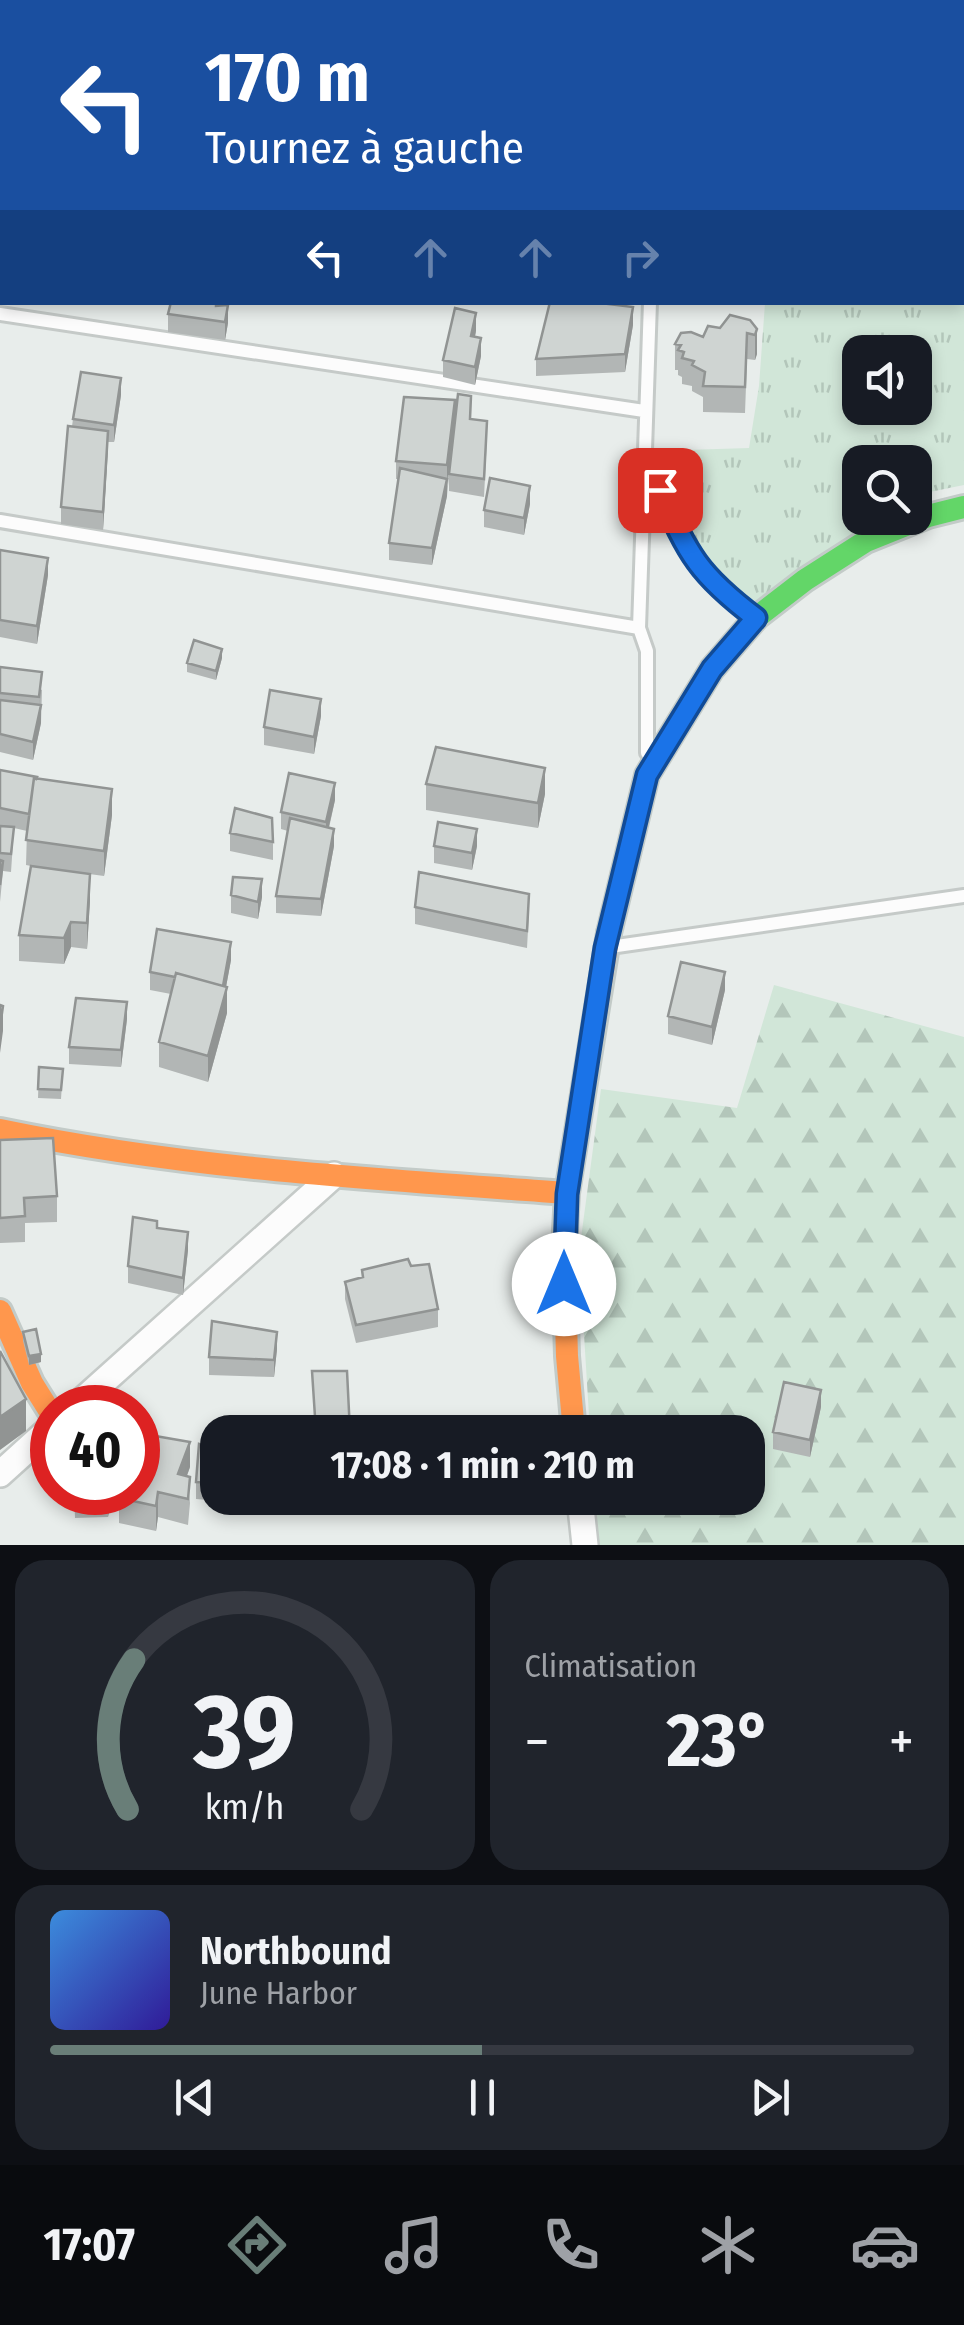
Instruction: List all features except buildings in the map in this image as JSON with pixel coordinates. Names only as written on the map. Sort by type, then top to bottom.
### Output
[{"type":"street","points":[[572,1415],[566,1356],[567,1194],[605,948],[647,775],[712,669],[756,618],[805,580],[866,541],[928,516],[964,507]]},
{"type":"street","points":[[0,1130],[118,1153],[242,1170],[567,1194]]},
{"type":"street","points":[[100,1385],[334,1175]]},
{"type":"street","points":[[0,1312],[33,1385]]},
{"type":"street","points":[[0,1474],[30,1447]]},
{"type":"street","points":[[582,1515],[585,1545]]},
{"type":"lane","points":[[647,775],[647,651],[640,628],[650,305]]},
{"type":"lane","points":[[0,314],[644,411]]},
{"type":"lane","points":[[645,454],[699,569],[756,618]]},
{"type":"lane","points":[[0,521],[640,628]]},
{"type":"lane","points":[[605,948],[964,896]]},
{"type":"green space","points":[[765,305],[964,305],[964,485],[932,492],[932,445],[842,445],[842,535],[859,535],[757,608],[735,592],[703,558],[681,519],[653,451],[749,448],[759,386]]},
{"type":"green space","points":[[774,985],[964,1037],[964,1545],[599,1545],[596,1515],[765,1515],[765,1415],[589,1415],[579,1253],[601,1089],[737,1108]]},
{"type":"traffic: fast","points":[[609,933],[647,775],[712,669],[757,617],[805,580],[866,541],[928,516],[964,507]]},
{"type":"traffic: slow","points":[[572,1415],[564,1249],[567,1193],[609,933]]},
{"type":"traffic: slow","points":[[0,1130],[211,1163],[567,1193]]},
{"type":"traffic: slow","points":[[0,1311],[33,1385]]},
{"type":"route","points":[[564,1284],[567,1194],[605,948],[647,775],[712,669],[756,618],[699,569],[660,490]]}]
